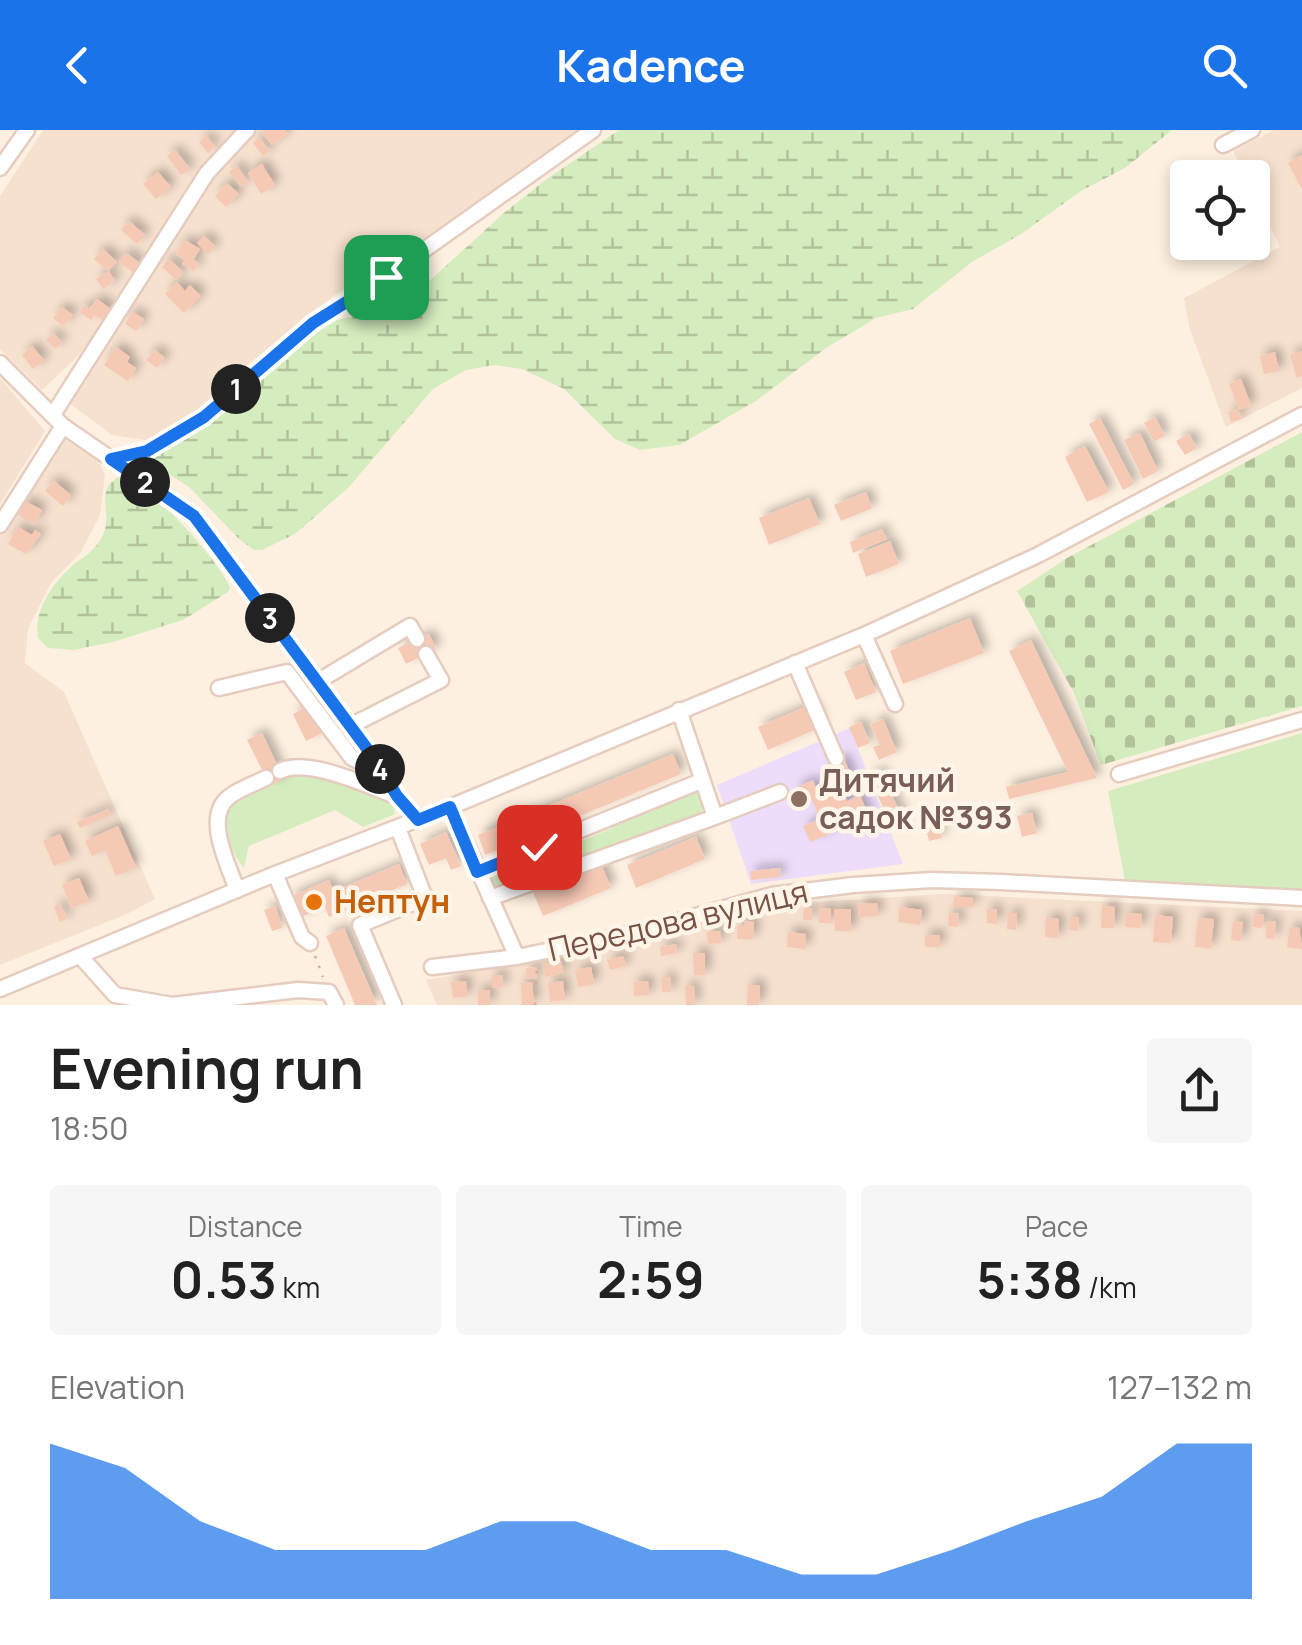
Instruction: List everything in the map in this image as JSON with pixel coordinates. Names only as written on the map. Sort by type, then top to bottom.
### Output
[{"type":"street","points":[[0,168],[28,130]]},
{"type":"street","points":[[54,414],[207,173],[247,130]]},
{"type":"street","points":[[111,459],[147,451],[204,417],[313,323],[400,267],[593,130]]},
{"type":"street","points":[[1223,145],[1252,130]]},
{"type":"street","points":[[0,363],[64,426],[194,516],[418,820]]},
{"type":"street","points":[[0,989],[864,635],[1038,555],[1302,415]]},
{"type":"street","points":[[0,526],[64,426]]},
{"type":"street","points":[[317,682],[410,626],[418,639]]},
{"type":"street","points":[[864,635],[895,704]]},
{"type":"street","points":[[350,726],[441,680],[426,654]]},
{"type":"street","points":[[795,663],[836,758]]},
{"type":"street","points":[[219,688],[287,672],[352,758],[382,772]]},
{"type":"street","points":[[679,710],[714,817]]},
{"type":"street","points":[[1119,774],[1302,720]]},
{"type":"street","points":[[280,771],[292,765],[310,767],[397,796]]},
{"type":"street","points":[[237,890],[218,831],[218,812],[228,797],[266,778]]},
{"type":"street","points":[[477,872],[701,781]]},
{"type":"street","points":[[490,898],[780,792]]},
{"type":"street","name":"Передова вулиця","points":[[450,807],[517,957],[639,932],[772,894],[853,885],[932,880],[1302,898]]},
{"type":"street","points":[[394,1005],[360,925],[425,898],[398,828]]},
{"type":"street","points":[[275,874],[302,937],[310,943]]},
{"type":"street","points":[[432,967],[517,957]]},
{"type":"street","points":[[81,958],[115,994],[172,1005],[298,990],[333,999]]},
{"type":"path","points":[[310,943],[333,999]]},
{"type":"path","points":[[535,1005],[536,954]]},
{"type":"shaded area","points":[[43,130],[239,130],[110,316],[77,357],[42,390],[0,349],[0,196]]},
{"type":"shaded area","points":[[257,130],[577,130],[442,226],[333,296],[235,375],[193,415],[151,441],[112,435],[69,403],[213,179]]},
{"type":"shaded area","points":[[1274,130],[1302,130],[1302,388],[1226,427],[1190,330],[1184,298],[1256,260],[1270,260],[1270,252],[1280,247],[1270,226],[1270,160],[1238,160],[1233,151]]},
{"type":"shaded area","points":[[0,378],[45,431],[0,504]]},
{"type":"shaded area","points":[[64,439],[98,461],[105,475],[100,515],[81,552],[51,583],[28,629],[25,663],[64,692],[155,899],[0,965],[0,535]]},
{"type":"shaded area","name":"Дитячий садок №393","points":[[850,728],[903,864],[751,884],[717,785]]},
{"type":"shaded area","points":[[943,894],[1302,911],[1302,1005],[437,1005],[426,980],[634,942],[784,904]]},
{"type":"green space","points":[[619,130],[1172,130],[1125,168],[1081,191],[1021,234],[972,262],[913,309],[876,318],[826,348],[756,401],[679,445],[640,450],[615,439],[564,389],[522,369],[494,365],[466,370],[433,389],[348,488],[295,534],[262,550],[254,550],[239,539],[189,487],[143,457],[211,422],[257,373],[332,321],[374,312],[416,293],[505,212]]},
{"type":"green space","points":[[1302,432],[1302,706],[1101,765],[1074,693],[1017,591],[1067,558]]},
{"type":"green space","points":[[118,477],[147,492],[181,523],[222,574],[230,587],[228,592],[183,620],[113,642],[73,650],[48,648],[38,638],[41,609],[56,583],[100,541],[106,527],[105,496]]},
{"type":"green space","points":[[1302,733],[1302,893],[1125,881],[1108,791]]},
{"type":"green space","points":[[292,774],[316,774],[392,801],[395,814],[363,827],[335,810],[249,846],[244,868],[228,839],[226,813],[242,796]]},
{"type":"green space","points":[[694,788],[704,807],[699,815],[620,849],[601,849],[495,889],[490,876],[494,870],[564,841],[572,845],[612,828],[613,821]]},
{"type":"building","points":[[262,133],[288,133],[272,145]]},
{"type":"building","points":[[206,136],[215,147],[208,153],[199,142]]},
{"type":"building","points":[[259,138],[270,151],[263,156],[253,143]]},
{"type":"building","points":[[175,150],[190,169],[181,175],[167,156]]},
{"type":"building","points":[[1302,155],[1302,189],[1288,163]]},
{"type":"building","points":[[262,164],[275,185],[261,194],[248,173]]},
{"type":"building","points":[[237,166],[248,182],[241,187],[229,172]]},
{"type":"building","points":[[158,172],[171,187],[156,199],[143,184]]},
{"type":"building","points":[[227,183],[239,194],[226,207],[215,196]]},
{"type":"building","points":[[129,221],[145,235],[137,244],[121,230]]},
{"type":"building","points":[[204,236],[215,246],[208,254],[197,243]]},
{"type":"building","points":[[185,240],[200,249],[193,260],[199,263],[194,271],[182,264],[185,260],[176,254]]},
{"type":"building","points":[[103,249],[117,262],[108,271],[94,259]]},
{"type":"building","points":[[126,253],[141,264],[134,273],[119,262]]},
{"type":"building","points":[[169,259],[183,272],[176,280],[162,267]]},
{"type":"building","points":[[109,271],[115,281],[103,289],[96,279]]},
{"type":"building","points":[[177,282],[185,291],[190,285],[201,296],[184,313],[165,294]]},
{"type":"building","points":[[97,299],[112,310],[104,321],[95,315],[91,320],[79,312],[85,305],[89,309]]},
{"type":"building","points":[[62,307],[73,315],[63,326],[53,318]]},
{"type":"building","points":[[133,312],[144,319],[136,331],[125,324]]},
{"type":"building","points":[[53,333],[62,342],[55,349],[46,340]]},
{"type":"building","points":[[32,346],[44,360],[33,369],[22,355]]},
{"type":"building","points":[[116,347],[130,357],[127,362],[136,368],[128,381],[104,365]]},
{"type":"building","points":[[155,350],[165,358],[157,368],[146,360]]},
{"type":"building","points":[[1302,351],[1302,376],[1297,378],[1290,355]]},
{"type":"building","points":[[1275,352],[1279,371],[1264,374],[1260,356]]},
{"type":"building","points":[[1241,379],[1251,405],[1239,410],[1229,384]]},
{"type":"building","points":[[1238,409],[1241,419],[1231,422],[1228,412]]},
{"type":"building","points":[[1155,417],[1165,436],[1154,442],[1144,423]]},
{"type":"building","points":[[1100,418],[1134,484],[1123,490],[1089,424]]},
{"type":"building","points":[[1140,433],[1158,471],[1143,479],[1124,440]]},
{"type":"building","points":[[1189,434],[1197,448],[1185,455],[1176,441]]},
{"type":"building","points":[[1085,446],[1109,492],[1087,502],[1065,457]]},
{"type":"building","points":[[54,481],[71,495],[63,506],[45,491]]},
{"type":"building","points":[[866,492],[872,508],[841,521],[834,505]]},
{"type":"building","points":[[809,498],[820,524],[769,545],[759,518]]},
{"type":"building","points":[[25,501],[42,510],[34,524],[18,515]]},
{"type":"building","points":[[18,527],[32,535],[35,530],[41,534],[26,554],[8,544]]},
{"type":"building","points":[[882,529],[887,539],[853,553],[850,542]]},
{"type":"building","points":[[890,541],[899,564],[866,577],[858,554]]},
{"type":"building","points":[[970,618],[984,653],[903,684],[890,651]]},
{"type":"building","points":[[429,634],[436,649],[406,664],[398,648]]},
{"type":"building","points":[[1031,640],[1097,778],[1009,799],[1006,787],[1068,772],[1009,651]]},
{"type":"building","points":[[864,663],[876,692],[856,700],[844,672]]},
{"type":"building","points":[[812,704],[821,727],[768,750],[758,727]]},
{"type":"building","points":[[308,706],[322,733],[306,741],[293,714]]},
{"type":"building","points":[[883,719],[897,752],[879,760],[873,747],[880,745],[871,724]]},
{"type":"building","points":[[861,722],[870,743],[858,748],[849,727]]},
{"type":"building","points":[[262,733],[284,779],[270,786],[247,740]]},
{"type":"building","points":[[673,754],[681,774],[485,855],[478,835]]},
{"type":"building","points":[[844,758],[853,781],[841,786],[847,801],[860,795],[869,817],[847,826],[842,813],[827,820],[832,833],[810,842],[803,826],[820,819],[812,800],[802,805],[795,788],[813,780],[816,788],[834,781],[827,765]]},
{"type":"building","points":[[881,771],[903,820],[891,825],[869,776]]},
{"type":"building","points":[[108,809],[110,815],[80,828],[77,822]]},
{"type":"building","points":[[1032,813],[1037,833],[1022,837],[1017,816]]},
{"type":"building","points":[[118,826],[136,867],[116,876],[105,850],[92,856],[85,841]]},
{"type":"building","points":[[939,826],[942,838],[929,841],[926,829]]},
{"type":"building","points":[[446,832],[461,866],[451,870],[446,858],[429,865],[420,844]]},
{"type":"building","points":[[60,834],[71,859],[54,866],[43,841]]},
{"type":"building","points":[[696,837],[705,859],[636,888],[627,865]]},
{"type":"building","points":[[399,864],[407,884],[329,917],[325,907],[299,918],[290,897],[329,880],[334,891]]},
{"type":"building","points":[[601,864],[611,888],[543,916],[533,892]]},
{"type":"building","points":[[780,868],[781,877],[751,880],[750,871]]},
{"type":"building","points":[[79,878],[89,901],[72,908],[62,885]]},
{"type":"building","points":[[954,897],[973,898],[973,907],[953,907]]},
{"type":"building","points":[[877,903],[878,916],[859,917],[858,904]]},
{"type":"building","points":[[60,904],[67,919],[60,922],[54,907]]},
{"type":"building","points":[[275,906],[282,928],[272,931],[264,910]]},
{"type":"building","points":[[1102,906],[1115,907],[1114,928],[1101,928]]},
{"type":"building","points":[[900,907],[922,910],[920,925],[898,922]]},
{"type":"building","points":[[804,908],[812,908],[812,920],[803,920]]},
{"type":"building","points":[[819,908],[831,909],[831,923],[819,923]]},
{"type":"building","points":[[834,909],[851,909],[851,931],[835,931]]},
{"type":"building","points":[[987,909],[997,909],[997,924],[987,923]]},
{"type":"building","points":[[949,913],[959,914],[958,927],[948,926]]},
{"type":"building","points":[[1008,913],[1017,913],[1016,930],[1007,929]]},
{"type":"building","points":[[1126,913],[1142,914],[1141,928],[1125,927]]},
{"type":"building","points":[[1254,914],[1264,915],[1262,928],[1252,927]]},
{"type":"building","points":[[1155,915],[1173,917],[1171,943],[1153,942]]},
{"type":"building","points":[[1070,917],[1079,917],[1078,931],[1069,930]]},
{"type":"building","points":[[1046,918],[1059,919],[1058,938],[1045,937]]},
{"type":"building","points":[[1198,918],[1214,919],[1211,948],[1195,947]]},
{"type":"building","points":[[744,921],[754,922],[753,939],[737,939],[737,926],[744,926]]},
{"type":"building","points":[[1233,921],[1243,922],[1241,941],[1231,940]]},
{"type":"building","points":[[1267,921],[1276,922],[1274,939],[1266,938]]},
{"type":"building","points":[[1290,927],[1299,928],[1302,949],[1287,947]]},
{"type":"building","points":[[344,928],[377,1005],[355,1005],[326,936]]},
{"type":"building","points":[[720,931],[721,943],[708,944],[707,932]]},
{"type":"building","points":[[788,932],[806,934],[805,949],[787,947]]},
{"type":"building","points":[[925,935],[940,935],[940,947],[925,947]]},
{"type":"building","points":[[676,944],[677,953],[661,956],[660,947]]},
{"type":"building","points":[[693,953],[705,953],[705,975],[694,975]]},
{"type":"building","points":[[623,956],[626,966],[610,970],[607,960]]},
{"type":"building","points":[[561,961],[564,973],[545,977],[543,965]]},
{"type":"building","points":[[536,967],[537,978],[527,979],[526,968]]},
{"type":"building","points":[[591,967],[594,984],[578,987],[575,970]]},
{"type":"building","points":[[492,975],[502,975],[503,987],[492,988]]},
{"type":"building","points":[[662,977],[670,977],[671,992],[662,992]]},
{"type":"building","points":[[466,981],[467,996],[453,998],[451,982]]},
{"type":"building","points":[[563,981],[565,1000],[550,1002],[548,983]]},
{"type":"building","points":[[648,981],[649,995],[634,996],[634,982]]},
{"type":"building","points":[[532,982],[534,1005],[522,1005],[521,983]]},
{"type":"building","points":[[748,985],[760,985],[759,1005],[747,1005]]},
{"type":"building","points":[[685,986],[694,986],[695,1005],[686,1005]]},
{"type":"building","points":[[478,990],[490,990],[490,1005],[478,1005]]},
{"type":"place","name":"Дитячий садок №393","points":[[799,799]]},
{"type":"place","name":"Нептун","points":[[314,902]]},
{"type":"route","points":[[386,277],[313,323],[204,417],[147,451],[111,459],[194,516],[418,820],[450,807],[477,872],[539,847]]}]
